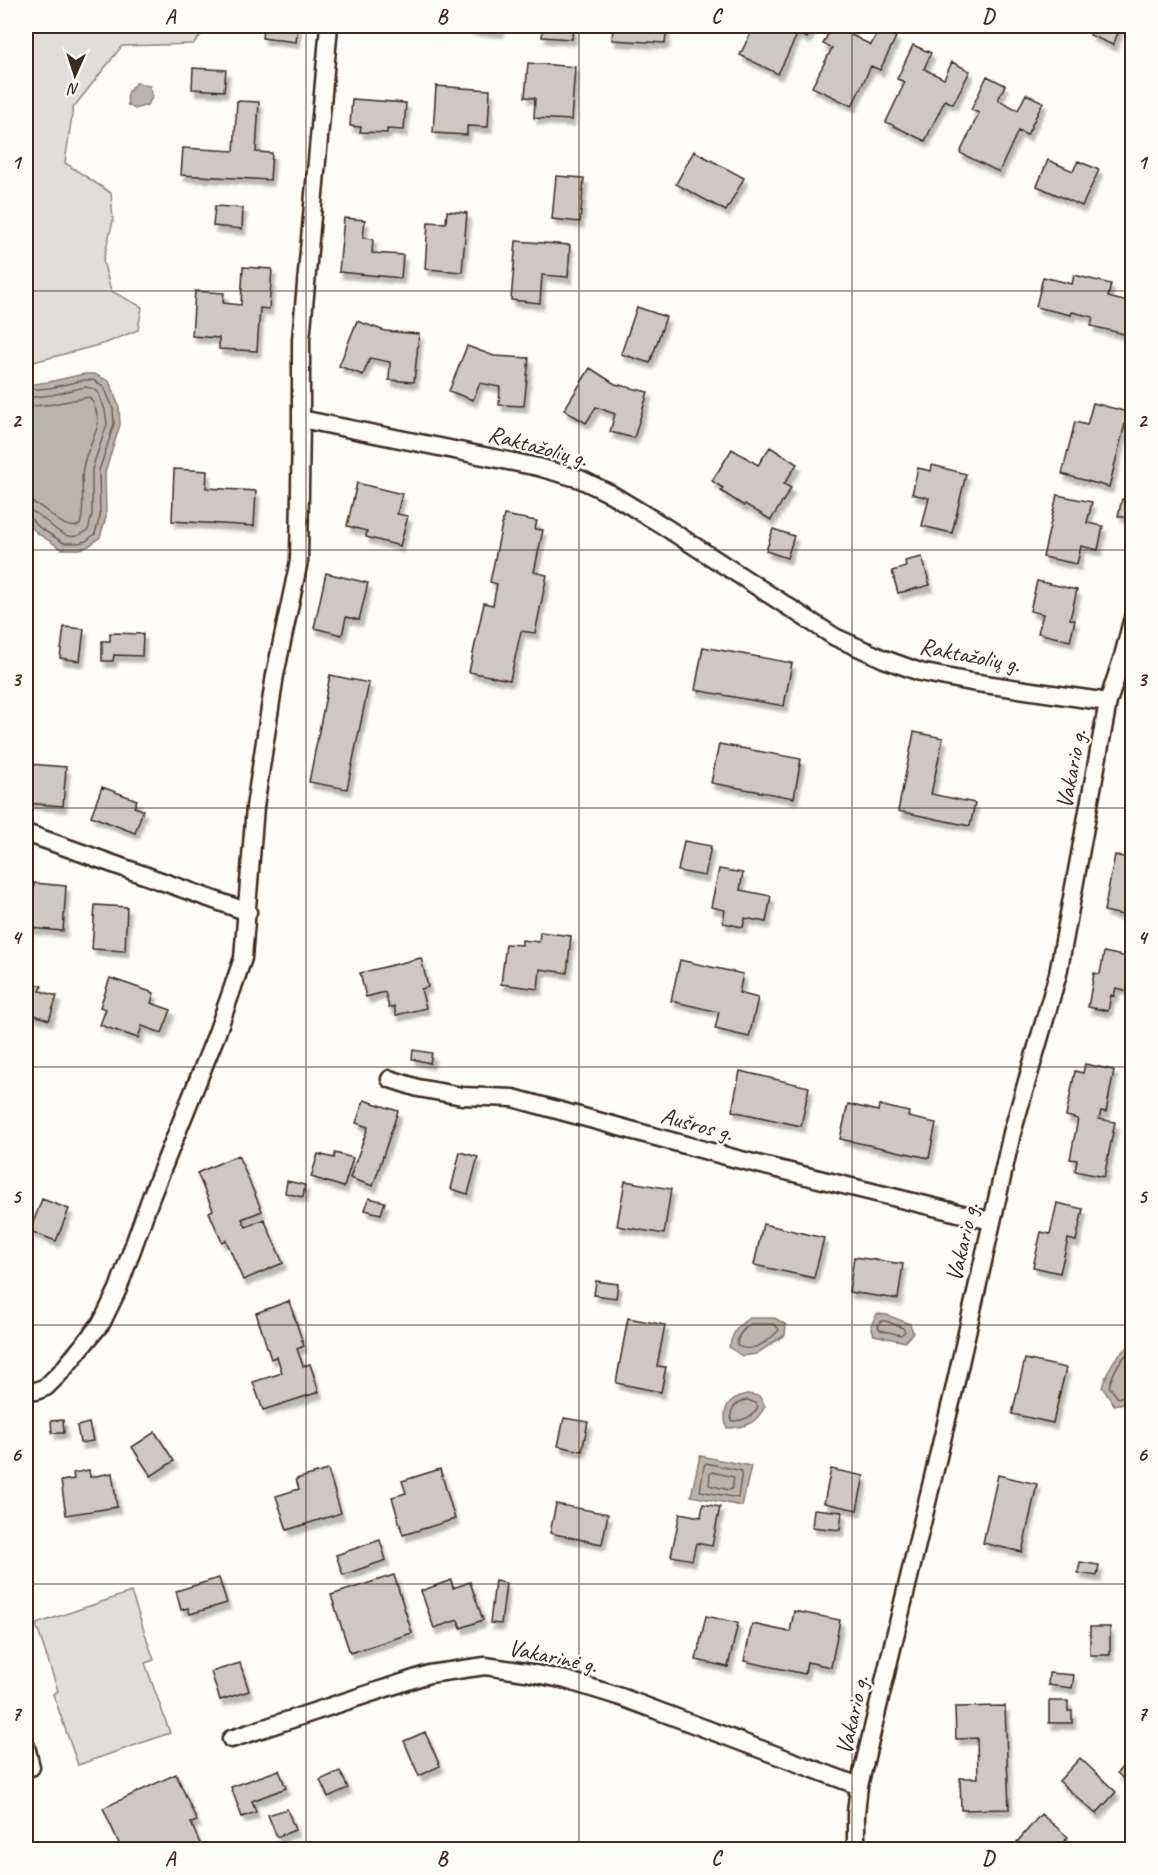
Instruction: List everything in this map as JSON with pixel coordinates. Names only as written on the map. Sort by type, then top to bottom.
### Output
[{"type":"street","points":[[26,1391],[36,1391],[46,1387],[102,1322],[118,1289],[151,1197],[217,1033],[243,958],[255,807],[275,675],[299,561],[301,340],[329,26]]},
{"type":"street","name":"Raktažolių g.","points":[[301,419],[538,467],[580,479],[662,525],[835,637],[884,659],[920,672],[971,682],[1108,702]]},
{"type":"street","name":"Vakario g.","points":[[856,1850],[859,1786],[954,1390],[1012,1133],[1058,974],[1108,702],[1128,654],[1132,621]]},
{"type":"street","points":[[26,833],[248,912]]},
{"type":"street","name":"Aušros g.","points":[[390,1079],[418,1088],[462,1096],[513,1098],[737,1160],[991,1221]]},
{"type":"street","name":"Vakarinė g.","points":[[231,1739],[429,1674],[485,1666],[566,1680],[610,1694],[859,1786]]},
{"type":"street","points":[[26,1746],[31,1767]]},
{"type":"shaded area","points":[[26,26],[203,26],[203,33],[193,44],[122,46],[73,108],[65,163],[111,193],[113,221],[103,261],[111,291],[142,307],[138,330],[106,343],[26,364]]},
{"type":"shaded area","points":[[131,1592],[154,1660],[145,1663],[170,1733],[78,1765],[53,1694],[58,1691],[36,1624]]},
{"type":"water","points":[[137,83],[150,86],[152,98],[147,105],[135,109],[128,105],[127,98],[128,92]]},
{"type":"water","points":[[94,374],[109,381],[119,407],[120,425],[105,472],[106,517],[100,537],[89,546],[80,549],[62,549],[37,533],[26,521],[26,385]]},
{"type":"water","points":[[877,1314],[887,1315],[910,1324],[913,1332],[905,1342],[874,1335],[871,1325]]},
{"type":"water","points":[[750,1318],[775,1318],[786,1325],[785,1335],[756,1354],[742,1356],[729,1347],[736,1330]]},
{"type":"water","points":[[1132,1345],[1132,1397],[1124,1403],[1114,1405],[1102,1387],[1117,1357]]},
{"type":"water","points":[[747,1394],[759,1396],[765,1406],[762,1412],[750,1423],[727,1428],[725,1415],[728,1405],[735,1398]]},
{"type":"water","points":[[700,1456],[751,1466],[742,1506],[691,1496]]},
{"type":"building","points":[[263,26],[298,26],[296,42],[262,38]]},
{"type":"building","points":[[470,26],[500,26],[500,31],[469,29]]},
{"type":"building","points":[[543,26],[573,26],[572,39],[542,37]]},
{"type":"building","points":[[613,26],[667,26],[665,43],[612,40]]},
{"type":"building","points":[[754,26],[813,26],[807,38],[798,33],[778,74],[740,55]]},
{"type":"building","points":[[832,26],[855,26],[851,35],[871,45],[879,28],[896,37],[880,70],[871,66],[852,106],[812,87],[832,48],[823,44]]},
{"type":"building","points":[[1084,26],[1121,26],[1113,45],[1090,35],[1093,29]]},
{"type":"building","points":[[913,45],[931,53],[924,69],[944,79],[952,62],[970,71],[953,104],[945,100],[925,141],[886,122],[905,82],[897,79]]},
{"type":"building","points":[[528,63],[575,67],[571,120],[534,118],[535,98],[525,97]]},
{"type":"building","points":[[193,68],[226,70],[224,91],[192,89]]},
{"type":"building","points":[[987,76],[1005,85],[998,100],[1018,110],[1026,94],[1043,102],[1027,135],[1018,131],[999,172],[960,153],[979,113],[971,110]]},
{"type":"building","points":[[436,86],[490,90],[488,127],[467,126],[467,135],[433,133]]},
{"type":"building","points":[[352,99],[406,103],[404,130],[387,129],[387,133],[360,132],[361,127],[350,126]]},
{"type":"building","points":[[237,101],[259,102],[256,152],[272,153],[270,180],[181,175],[183,148],[234,151]]},
{"type":"building","points":[[694,151],[744,178],[726,211],[676,184]]},
{"type":"building","points":[[1048,160],[1073,171],[1078,161],[1099,170],[1082,206],[1037,186]]},
{"type":"building","points":[[556,176],[584,178],[580,222],[552,219]]},
{"type":"building","points":[[1132,189],[1132,217],[1127,216]]},
{"type":"building","points":[[215,206],[243,208],[242,229],[213,226]]},
{"type":"building","points":[[447,211],[467,213],[462,272],[425,269],[428,222],[446,223]]},
{"type":"building","points":[[344,218],[365,220],[363,238],[373,239],[372,253],[403,255],[401,278],[339,272]]},
{"type":"building","points":[[516,241],[570,245],[568,277],[542,275],[540,303],[511,300]]},
{"type":"building","points":[[243,267],[272,269],[269,309],[260,308],[257,351],[219,349],[219,338],[192,336],[195,291],[224,293],[223,303],[241,305]]},
{"type":"building","points":[[1074,275],[1111,284],[1108,297],[1132,303],[1129,335],[1091,326],[1093,317],[1072,312],[1071,315],[1036,307],[1043,277],[1072,284]]},
{"type":"building","points":[[637,307],[666,317],[650,363],[621,354]]},
{"type":"building","points":[[357,321],[385,331],[419,334],[414,382],[389,380],[390,362],[370,358],[363,375],[339,366]]},
{"type":"building","points":[[467,346],[494,356],[529,358],[524,406],[499,405],[500,387],[480,383],[473,400],[449,391]]},
{"type":"building","points":[[590,368],[615,384],[648,392],[634,438],[610,432],[615,414],[596,407],[586,423],[564,410]]},
{"type":"building","points":[[1093,403],[1128,412],[1109,487],[1062,474],[1075,422],[1087,425]]},
{"type":"building","points":[[770,447],[797,464],[784,484],[791,488],[771,520],[721,491],[723,488],[712,481],[732,449],[758,465]]},
{"type":"building","points":[[932,465],[966,474],[952,533],[922,526],[929,498],[912,494],[918,468],[931,471]]},
{"type":"building","points":[[174,469],[207,471],[206,488],[256,491],[254,526],[172,521]]},
{"type":"building","points":[[357,483],[402,494],[397,514],[408,516],[400,546],[366,537],[367,531],[347,526]]},
{"type":"building","points":[[1057,495],[1092,502],[1087,523],[1103,526],[1098,550],[1081,546],[1077,564],[1043,557]]},
{"type":"building","points":[[1122,499],[1132,502],[1132,519],[1118,516]]},
{"type":"building","points":[[504,515],[537,521],[535,529],[543,530],[534,572],[547,575],[535,633],[521,631],[510,680],[469,672],[484,603],[493,605],[497,584],[490,582]]},
{"type":"building","points":[[773,529],[794,536],[787,558],[766,551]]},
{"type":"building","points":[[922,557],[930,585],[898,593],[892,571],[906,567],[905,561]]},
{"type":"building","points":[[326,573],[368,583],[359,620],[346,617],[342,635],[314,628]]},
{"type":"building","points":[[1037,581],[1077,590],[1070,619],[1075,620],[1070,641],[1038,633],[1043,614],[1030,611]]},
{"type":"building","points":[[64,627],[84,629],[80,661],[60,658]]},
{"type":"building","points":[[110,633],[143,634],[142,656],[114,655],[113,661],[102,661],[102,641],[110,641]]},
{"type":"building","points":[[703,647],[792,663],[784,706],[695,690]]},
{"type":"building","points":[[330,675],[369,683],[347,789],[309,782]]},
{"type":"building","points":[[914,732],[943,738],[931,794],[975,803],[970,826],[898,811]]},
{"type":"building","points":[[719,744],[801,759],[794,798],[711,783]]},
{"type":"building","points":[[29,764],[66,767],[63,806],[26,803]]},
{"type":"building","points":[[102,787],[137,800],[134,807],[143,810],[135,833],[91,816]]},
{"type":"building","points":[[684,841],[711,846],[705,876],[678,871]]},
{"type":"building","points":[[1115,855],[1132,859],[1132,917],[1104,911]]},
{"type":"building","points":[[719,869],[743,873],[740,890],[771,896],[766,922],[745,918],[743,927],[723,923],[725,910],[711,907]]},
{"type":"building","points":[[34,883],[66,886],[63,931],[31,928]]},
{"type":"building","points":[[95,905],[127,907],[125,951],[92,949]]},
{"type":"building","points":[[540,932],[571,936],[567,973],[540,969],[538,989],[501,984],[506,944],[522,945],[522,940],[539,942]]},
{"type":"building","points":[[1104,952],[1132,958],[1132,992],[1116,988],[1114,996],[1111,995],[1108,1011],[1088,1007],[1094,973],[1100,974]]},
{"type":"building","points":[[421,958],[428,987],[421,989],[426,1008],[396,1015],[394,1006],[389,1008],[385,992],[366,997],[360,973]]},
{"type":"building","points":[[680,960],[743,974],[739,993],[758,998],[749,1037],[715,1029],[719,1012],[671,1001]]},
{"type":"building","points":[[110,978],[154,993],[151,1003],[171,1010],[162,1033],[142,1026],[138,1038],[100,1025],[106,1009],[100,1007]]},
{"type":"building","points":[[26,980],[42,986],[40,991],[57,996],[49,1020],[26,1012]]},
{"type":"building","points":[[413,1050],[432,1053],[430,1063],[412,1059]]},
{"type":"building","points":[[1085,1064],[1114,1070],[1106,1112],[1101,1111],[1099,1119],[1115,1122],[1104,1177],[1075,1171],[1077,1160],[1070,1159],[1078,1119],[1066,1116],[1075,1071],[1083,1073]]},
{"type":"building","points":[[740,1071],[809,1087],[801,1126],[732,1111]]},
{"type":"building","points":[[364,1100],[398,1111],[373,1186],[350,1178],[368,1127],[356,1123]]},
{"type":"building","points":[[848,1104],[878,1111],[879,1105],[909,1112],[908,1117],[936,1123],[929,1158],[840,1139]]},
{"type":"building","points":[[460,1152],[478,1157],[468,1194],[451,1189]]},
{"type":"building","points":[[335,1153],[353,1158],[344,1187],[311,1177],[318,1154],[334,1158]]},
{"type":"building","points":[[238,1155],[262,1211],[242,1219],[246,1227],[264,1219],[283,1263],[243,1280],[226,1240],[222,1242],[209,1212],[213,1210],[197,1173]]},
{"type":"building","points":[[287,1181],[305,1185],[303,1197],[285,1193]]},
{"type":"building","points":[[625,1181],[671,1189],[664,1234],[617,1226]]},
{"type":"building","points":[[369,1198],[385,1202],[381,1214],[365,1210]]},
{"type":"building","points":[[42,1199],[69,1209],[56,1241],[30,1231]]},
{"type":"building","points":[[1057,1203],[1083,1209],[1076,1241],[1068,1239],[1060,1273],[1033,1267],[1041,1232],[1050,1234]]},
{"type":"building","points":[[763,1224],[824,1238],[814,1278],[754,1265]]},
{"type":"building","points":[[854,1257],[903,1264],[898,1299],[849,1292]]},
{"type":"building","points":[[596,1281],[618,1284],[616,1298],[594,1295]]},
{"type":"building","points":[[289,1301],[304,1346],[297,1349],[303,1366],[310,1364],[319,1392],[263,1410],[253,1382],[282,1373],[277,1356],[271,1359],[256,1313]]},
{"type":"building","points":[[628,1318],[665,1325],[657,1366],[666,1367],[661,1392],[616,1383]]},
{"type":"building","points":[[1025,1359],[1066,1368],[1053,1423],[1012,1414]]},
{"type":"building","points":[[564,1418],[588,1422],[582,1451],[558,1446]]},
{"type":"building","points":[[63,1420],[64,1433],[52,1433],[51,1421]]},
{"type":"building","points":[[89,1423],[93,1441],[80,1443],[77,1426]]},
{"type":"building","points":[[155,1432],[174,1461],[151,1476],[132,1447]]},
{"type":"building","points":[[440,1469],[455,1519],[403,1535],[392,1497],[406,1493],[402,1481]]},
{"type":"building","points":[[831,1469],[864,1476],[857,1510],[824,1503]]},
{"type":"building","points":[[89,1470],[90,1477],[112,1473],[117,1507],[66,1515],[61,1481],[74,1479],[73,1473]]},
{"type":"building","points":[[328,1470],[341,1513],[287,1530],[276,1496],[299,1489],[296,1479]]},
{"type":"building","points":[[998,1475],[1037,1484],[1022,1552],[983,1543]]},
{"type":"building","points":[[556,1504],[608,1514],[602,1544],[550,1533]]},
{"type":"building","points":[[703,1504],[720,1507],[712,1546],[696,1543],[692,1560],[671,1556],[680,1513],[701,1517]]},
{"type":"building","points":[[814,1509],[842,1512],[840,1530],[812,1527]]},
{"type":"building","points":[[380,1540],[386,1560],[343,1575],[336,1555]]},
{"type":"building","points":[[1080,1562],[1099,1565],[1097,1576],[1078,1573]]},
{"type":"building","points":[[394,1575],[412,1633],[350,1653],[331,1595]]},
{"type":"building","points":[[219,1578],[227,1603],[190,1614],[188,1608],[181,1610],[176,1591]]},
{"type":"building","points":[[451,1580],[453,1588],[470,1582],[483,1620],[461,1628],[458,1620],[434,1628],[421,1591]]},
{"type":"building","points":[[495,1581],[506,1583],[501,1624],[490,1623]]},
{"type":"building","points":[[794,1611],[840,1620],[831,1667],[807,1662],[805,1674],[744,1661],[752,1624],[790,1632]]},
{"type":"building","points":[[706,1616],[738,1623],[728,1667],[696,1660]]},
{"type":"building","points":[[1090,1627],[1110,1627],[1110,1655],[1090,1655]]},
{"type":"building","points":[[240,1663],[249,1691],[220,1700],[211,1672]]},
{"type":"building","points":[[1049,1673],[1074,1675],[1072,1688],[1048,1685]]},
{"type":"building","points":[[1049,1701],[1068,1701],[1068,1711],[1072,1711],[1072,1723],[1049,1723]]},
{"type":"building","points":[[1005,1706],[1009,1809],[961,1810],[960,1778],[978,1778],[977,1738],[956,1739],[955,1707]]},
{"type":"building","points":[[425,1732],[440,1766],[419,1776],[404,1741]]},
{"type":"building","points":[[1080,1758],[1116,1792],[1096,1814],[1059,1781]]},
{"type":"building","points":[[1128,1760],[1132,1764],[1132,1774],[1126,1781],[1117,1773]]},
{"type":"building","points":[[279,1770],[286,1788],[252,1801],[256,1812],[242,1817],[231,1787]]},
{"type":"building","points":[[340,1771],[348,1788],[328,1797],[320,1780]]},
{"type":"building","points":[[176,1774],[197,1821],[191,1823],[203,1850],[122,1850],[103,1808]]},
{"type":"building","points":[[287,1809],[295,1830],[277,1837],[268,1815]]},
{"type":"building","points":[[1041,1814],[1068,1837],[1057,1850],[1026,1850],[1017,1842]]}]
